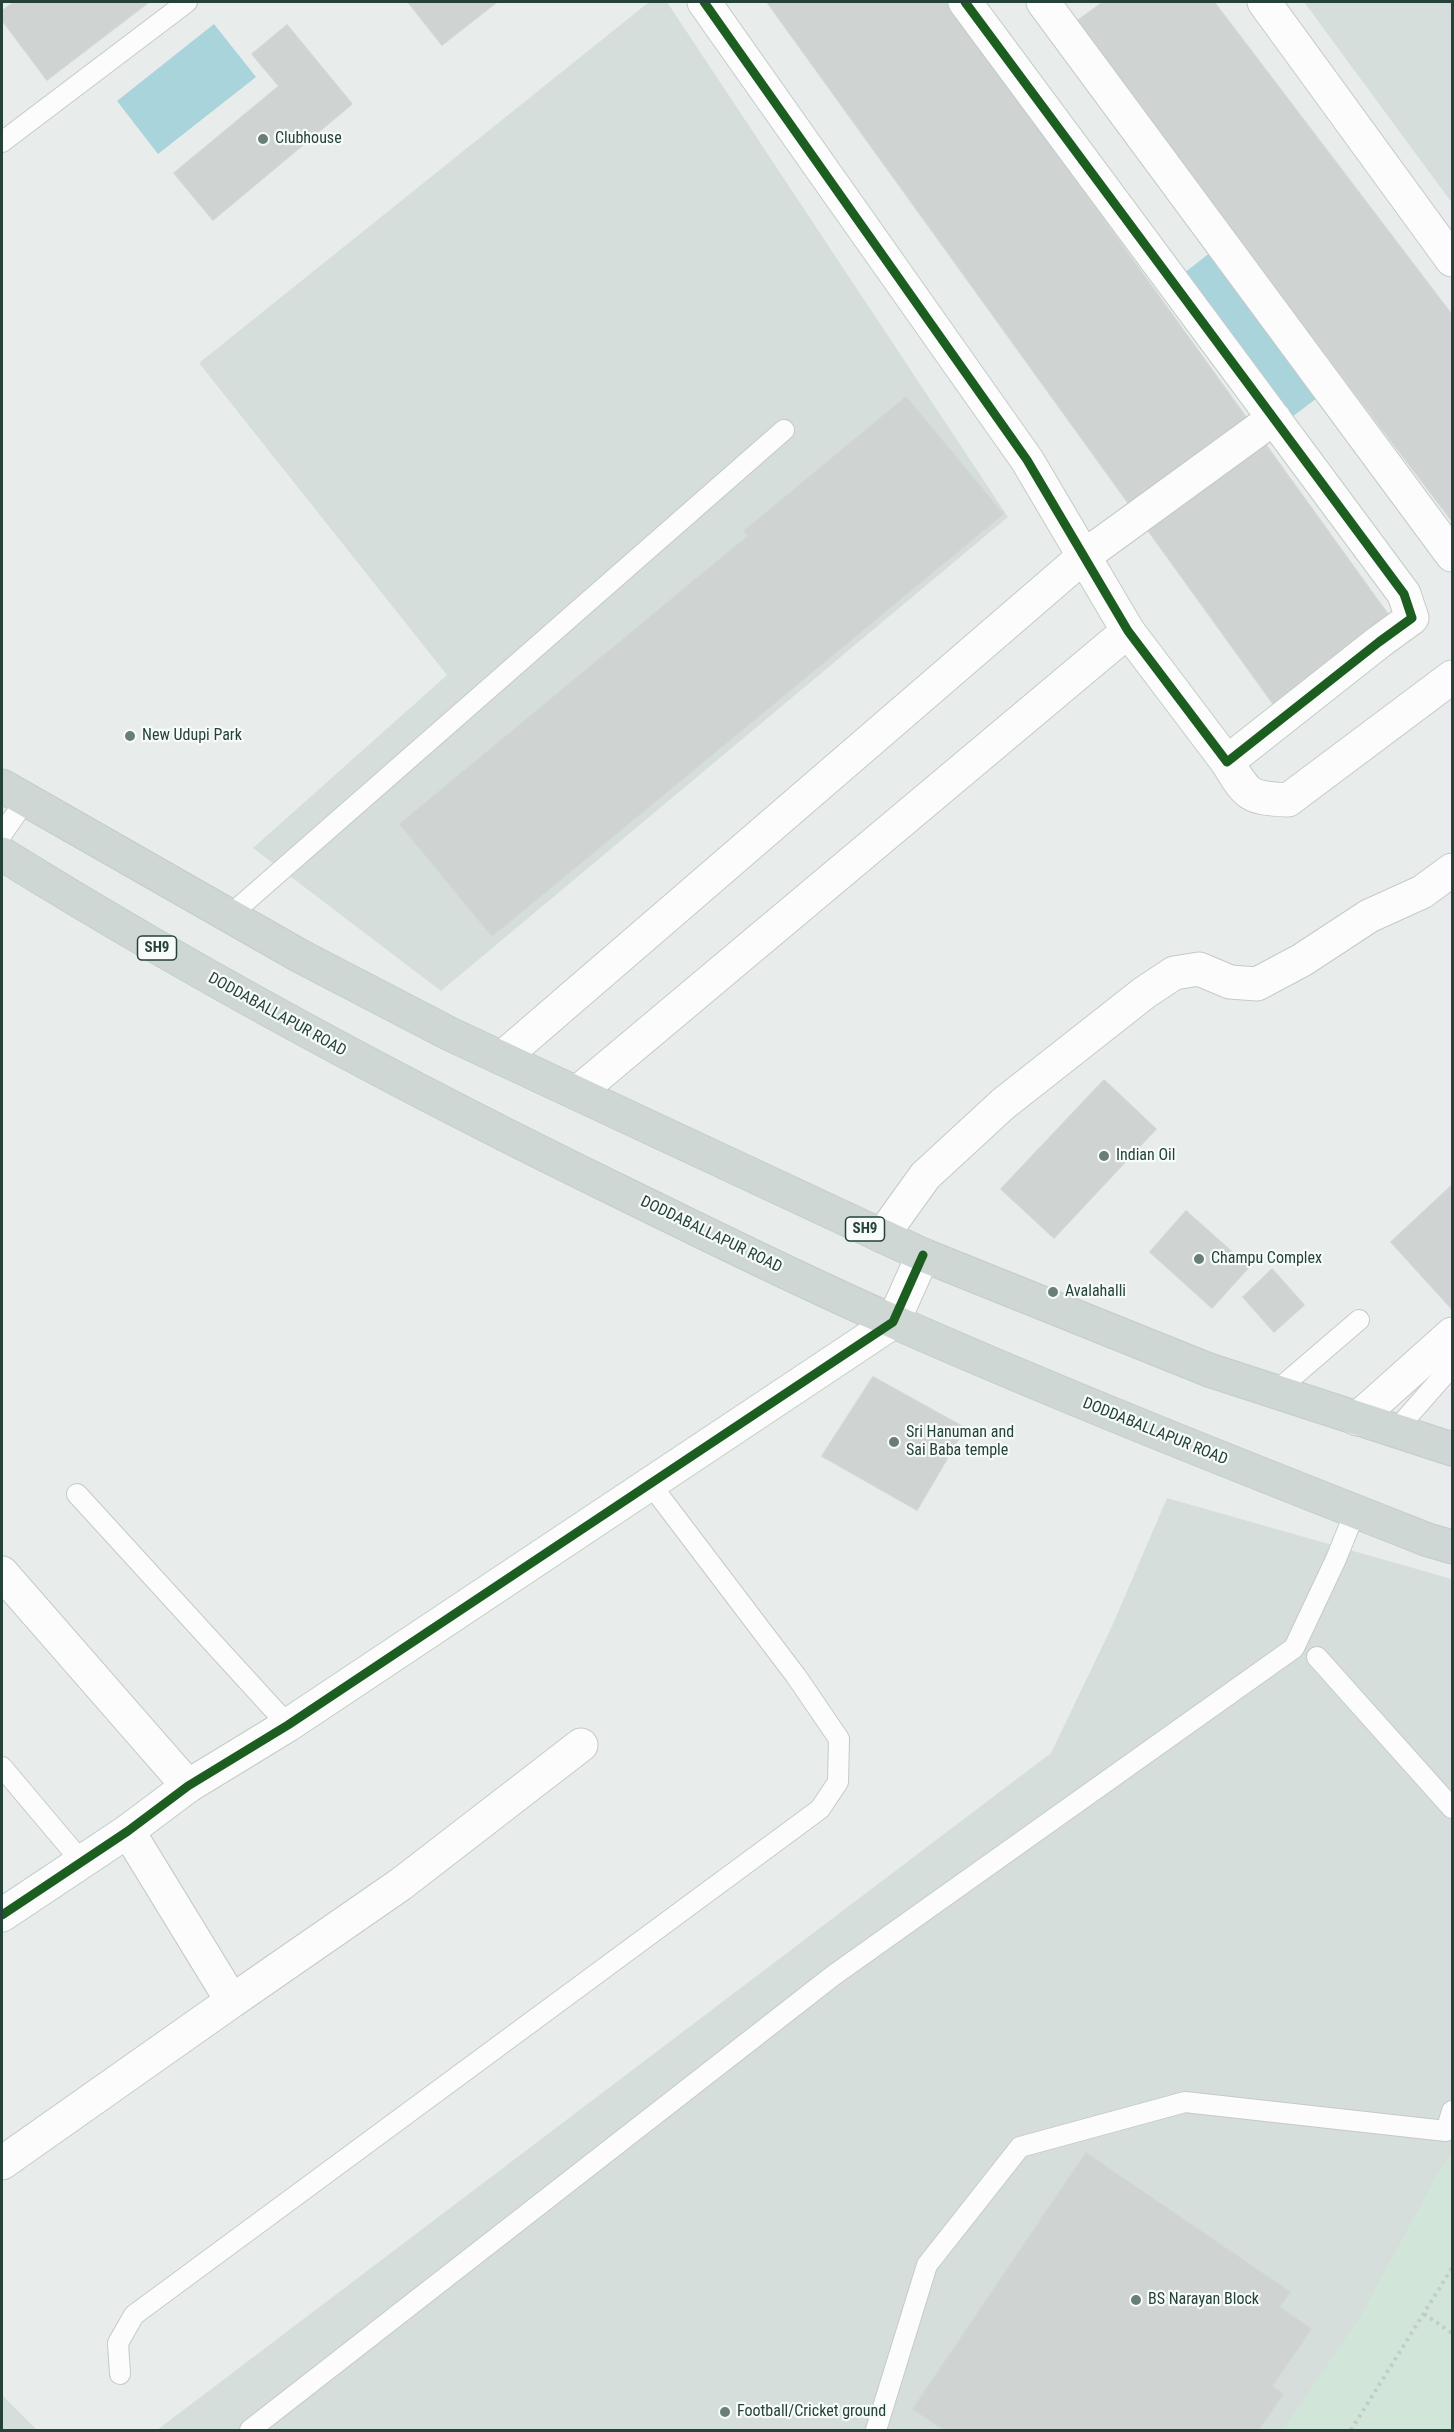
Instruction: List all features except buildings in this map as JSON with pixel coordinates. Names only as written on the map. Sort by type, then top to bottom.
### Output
[{"type":"main road","name":"SH9","points":[[13,793],[309,962],[450,1034],[923,1255],[1209,1370],[1452,1449]]},
{"type":"main road","name":"DODDABALLAPUR ROAD","points":[[2,854],[107,920],[316,1038],[523,1144],[893,1322],[1177,1442],[1428,1540],[1452,1547]]},
{"type":"street","points":[[704,2],[1027,460],[1128,631],[1227,762],[1244,790],[1260,799],[1288,800],[1452,677]]},
{"type":"street","points":[[965,2],[1404,594],[1412,618],[1227,762]]},
{"type":"street","points":[[1043,2],[1452,555]]},
{"type":"street","points":[[1264,2],[1452,260]]},
{"type":"street","points":[[502,1058],[1083,557],[1274,418]]},
{"type":"street","points":[[577,1093],[1128,631]]},
{"type":"street","points":[[882,1236],[925,1176],[1003,1104],[1144,993],[1174,973],[1199,969],[1230,982],[1257,984],[1302,960],[1369,916],[1422,892],[1452,870]]},
{"type":"street","points":[[2,1915],[128,1831],[188,1786],[288,1725],[893,1322],[923,1255]]},
{"type":"street","points":[[1357,1419],[1452,1334]]},
{"type":"street","points":[[2,1573],[188,1786]]},
{"type":"street","points":[[2,2163],[401,1884],[581,1745]]},
{"type":"street","points":[[128,1831],[232,2001]]},
{"type":"lane","points":[[2,142],[187,2]]},
{"type":"lane","points":[[229,916],[784,430]]},
{"type":"lane","points":[[2,834],[13,793]]},
{"type":"lane","points":[[1275,1392],[1359,1320]]},
{"type":"lane","points":[[1395,1431],[1452,1365]]},
{"type":"lane","points":[[120,2374],[118,2343],[135,2315],[820,1809],[838,1782],[839,1739],[796,1676],[651,1485]]},
{"type":"lane","points":[[77,1494],[288,1725]]},
{"type":"lane","points":[[250,2430],[834,1975],[1294,1648],[1336,1559],[1355,1512]]},
{"type":"lane","points":[[1317,1657],[1452,1808]]},
{"type":"lane","points":[[2,1767],[82,1862]]},
{"type":"lane","points":[[876,2430],[927,2265],[1020,2147],[1185,2102],[1446,2131],[1452,2111]]},
{"type":"path","points":[[1351,2430],[1452,2268]]},
{"type":"path","points":[[1424,2314],[1452,2333]]},
{"type":"shaded area","points":[[649,2],[667,2],[1008,517],[441,991],[253,848],[447,675],[199,363]]},
{"type":"shaded area","points":[[1304,2],[1452,2],[1452,203]]},
{"type":"shaded area","points":[[1167,1498],[1452,1579],[1452,2430],[157,2430],[1051,1753],[1113,1624]]},
{"type":"shaded area","points":[[2,2395],[37,2430],[2,2430]]},
{"type":"green space","points":[[1452,2153],[1452,2430],[1283,2430],[1360,2317],[1436,2177]]},
{"type":"water","points":[[214,24],[256,77],[158,154],[117,101]]},
{"type":"water","points":[[1229,238],[1338,382],[1288,420],[1179,277]]},
{"type":"cycle path","points":[[704,2],[1027,460],[1128,631],[1227,762],[1412,618],[1404,594],[965,2]]},
{"type":"cycle path","points":[[2,1915],[128,1831],[188,1786],[288,1725],[893,1322],[923,1255]]},
{"type":"place","name":"Clubhouse","points":[[263,139]]},
{"type":"place","name":"New Udupi Park","points":[[130,736]]},
{"type":"place","name":"Indian Oil","points":[[1104,1156]]},
{"type":"place","name":"Champu Complex","points":[[1199,1259]]},
{"type":"place","name":"Avalahalli","points":[[1053,1292]]},
{"type":"place","name":"Sri Hanuman and Sai Baba temple","points":[[894,1442]]},
{"type":"place","name":"BS Narayan Block","points":[[1136,2300]]},
{"type":"place","name":"Football/Cricket ground","points":[[725,2412]]}]
